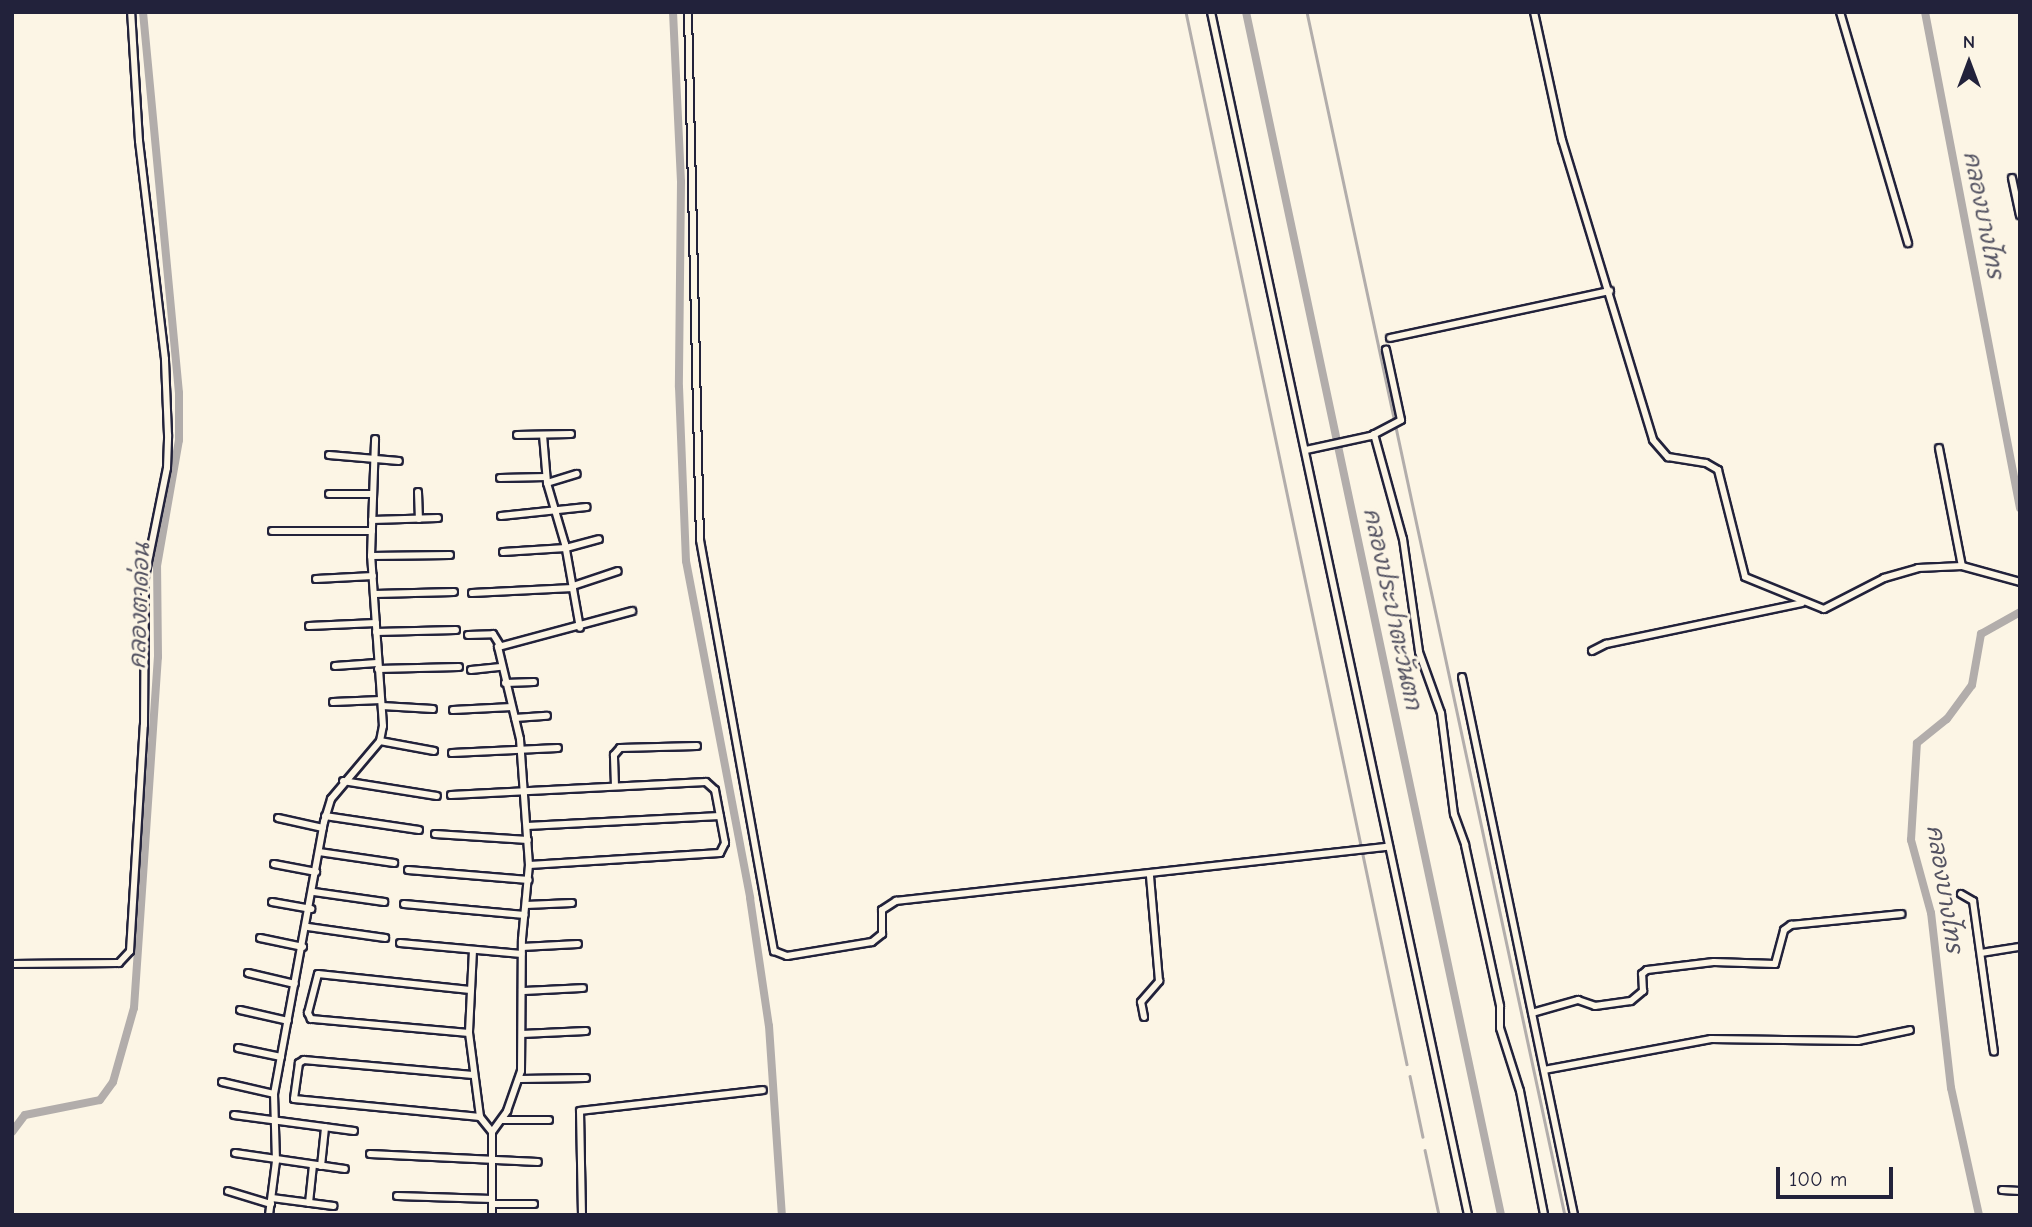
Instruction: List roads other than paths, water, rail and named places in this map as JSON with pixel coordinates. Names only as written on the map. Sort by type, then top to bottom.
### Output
[{"type":"street","points":[[12,964],[119,963],[130,951],[144,725],[145,577],[167,468],[168,435],[164,359],[139,141],[131,12]]},
{"type":"street","points":[[688,12],[700,540],[774,951],[787,956],[872,942],[882,933],[882,910],[896,901],[1389,847]]},
{"type":"street","points":[[1211,12],[1310,449],[1389,847],[1468,1215]]},
{"type":"street","points":[[1534,12],[1562,140],[1657,447],[1668,457],[1706,463],[1717,470],[1745,577],[1802,603],[1830,608],[1895,575],[1918,568],[1962,566],[2020,582]]},
{"type":"street","points":[[1840,12],[1877,147],[1891,172],[1908,243]]},
{"type":"street","points":[[2012,178],[2020,215]]},
{"type":"street","points":[[1390,338],[1610,291]]},
{"type":"street","points":[[1310,449],[1372,435],[1392,427],[1402,415],[1386,350]]},
{"type":"street","points":[[517,435],[571,434]]},
{"type":"street","points":[[542,435],[546,480],[566,548],[580,628]]},
{"type":"street","points":[[1372,435],[1403,539],[1419,652],[1441,713],[1454,814],[1465,845],[1500,1006],[1500,1028],[1520,1091],[1544,1215]]},
{"type":"street","points":[[269,1215],[276,1161],[274,1094],[308,927],[325,816],[342,781],[380,741],[382,703],[377,666],[371,556],[375,439]]},
{"type":"street","points":[[1939,448],[1962,566]]},
{"type":"street","points":[[329,455],[399,461]]},
{"type":"street","points":[[500,478],[546,480],[577,474]]},
{"type":"street","points":[[418,492],[419,519]]},
{"type":"street","points":[[329,494],[373,494]]},
{"type":"street","points":[[501,516],[557,514],[587,507]]},
{"type":"street","points":[[372,520],[438,518]]},
{"type":"street","points":[[272,531],[372,531]]},
{"type":"street","points":[[503,552],[566,548],[599,539]]},
{"type":"street","points":[[371,556],[450,555]]},
{"type":"street","points":[[472,593],[573,587],[618,571]]},
{"type":"street","points":[[316,579],[373,576]]},
{"type":"street","points":[[375,594],[454,592]]},
{"type":"street","points":[[1592,651],[1802,603]]},
{"type":"street","points":[[500,645],[580,628],[632,611]]},
{"type":"street","points":[[309,625],[376,623]]},
{"type":"street","points":[[376,632],[456,630]]},
{"type":"street","points":[[468,635],[493,634],[500,645],[501,667],[521,751],[529,864],[522,950],[520,1079],[502,1120],[492,1132],[492,1215]]},
{"type":"street","points":[[335,666],[459,667]]},
{"type":"street","points":[[471,670],[501,667]]},
{"type":"street","points":[[1462,677],[1574,1215]]},
{"type":"street","points":[[505,684],[534,682]]},
{"type":"street","points":[[333,702],[382,703],[433,709]]},
{"type":"street","points":[[453,710],[512,707]]},
{"type":"street","points":[[515,718],[547,716]]},
{"type":"street","points":[[380,741],[434,751]]},
{"type":"street","points":[[615,786],[614,755],[620,748],[698,746]]},
{"type":"street","points":[[452,753],[558,748]]},
{"type":"street","points":[[342,781],[437,796]]},
{"type":"street","points":[[451,794],[524,793],[706,782],[715,790],[725,843],[720,853],[529,864]]},
{"type":"street","points":[[325,816],[419,830]]},
{"type":"street","points":[[527,826],[720,816]]},
{"type":"street","points":[[278,818],[323,828]]},
{"type":"street","points":[[435,834],[527,840]]},
{"type":"street","points":[[319,852],[394,863]]},
{"type":"street","points":[[274,864],[316,872]]},
{"type":"street","points":[[408,870],[529,880]]},
{"type":"street","points":[[1144,1017],[1141,1002],[1159,981],[1150,875]]},
{"type":"street","points":[[314,892],[384,902]]},
{"type":"street","points":[[1961,894],[1973,901],[1994,1052]]},
{"type":"street","points":[[272,902],[311,909]]},
{"type":"street","points":[[526,905],[572,903]]},
{"type":"street","points":[[404,904],[525,915]]},
{"type":"street","points":[[1532,1013],[1578,1000],[1595,1006],[1631,1001],[1643,991],[1642,974],[1647,970],[1714,962],[1775,964],[1783,930],[1791,925],[1901,914]]},
{"type":"street","points":[[308,927],[385,938]]},
{"type":"street","points":[[260,938],[303,947]]},
{"type":"street","points":[[400,943],[473,950],[522,950],[578,944]]},
{"type":"street","points":[[1981,953],[2020,947]]},
{"type":"street","points":[[473,950],[469,1032],[473,1075],[480,1117],[492,1132]]},
{"type":"street","points":[[248,973],[295,984]]},
{"type":"street","points":[[469,1032],[311,1019],[308,1013],[318,974],[470,990]]},
{"type":"street","points":[[522,991],[583,988]]},
{"type":"street","points":[[240,1010],[288,1021]]},
{"type":"street","points":[[1544,1070],[1711,1039],[1858,1041],[1910,1030]]},
{"type":"street","points":[[522,1034],[586,1031]]},
{"type":"street","points":[[238,1048],[281,1057]]},
{"type":"street","points":[[473,1075],[304,1060],[299,1063],[294,1099],[480,1117]]},
{"type":"street","points":[[520,1079],[586,1078]]},
{"type":"street","points":[[222,1082],[274,1094]]},
{"type":"street","points":[[582,1215],[579,1111],[764,1090]]},
{"type":"street","points":[[234,1115],[354,1132]]},
{"type":"street","points":[[502,1120],[549,1120]]},
{"type":"street","points":[[309,1203],[325,1127]]},
{"type":"street","points":[[235,1153],[345,1169]]},
{"type":"street","points":[[370,1154],[491,1162],[538,1162]]},
{"type":"street","points":[[2002,1190],[2020,1191]]},
{"type":"street","points":[[228,1191],[272,1201],[333,1206]]},
{"type":"street","points":[[397,1196],[534,1204]]},
{"type":"waterway","name":"คลองตาด่อน","points":[[12,1132],[25,1115],[100,1100],[113,1082],[134,1008],[158,657],[157,566],[179,440],[179,393],[143,12]]},
{"type":"waterway","points":[[673,12],[681,182],[679,387],[686,561],[750,898],[769,1026],[782,1215]]},
{"type":"waterway","points":[[1186,12],[1407,1064]]},
{"type":"waterway","name":"คลองประปาตะวันตก","points":[[1246,12],[1501,1215]]},
{"type":"waterway","points":[[1307,12],[1565,1215]]},
{"type":"waterway","name":"คลองบางไทร","points":[[1925,12],[2020,508]]},
{"type":"waterway","name":"คลองบางไทร","points":[[1979,1215],[1951,1088],[1931,913],[1911,840],[1917,743],[1947,719],[1972,685],[1981,634],[2020,612]]},
{"type":"waterway","points":[[1410,1076],[1423,1137]]},
{"type":"waterway","points":[[1425,1150],[1439,1215]]}]
